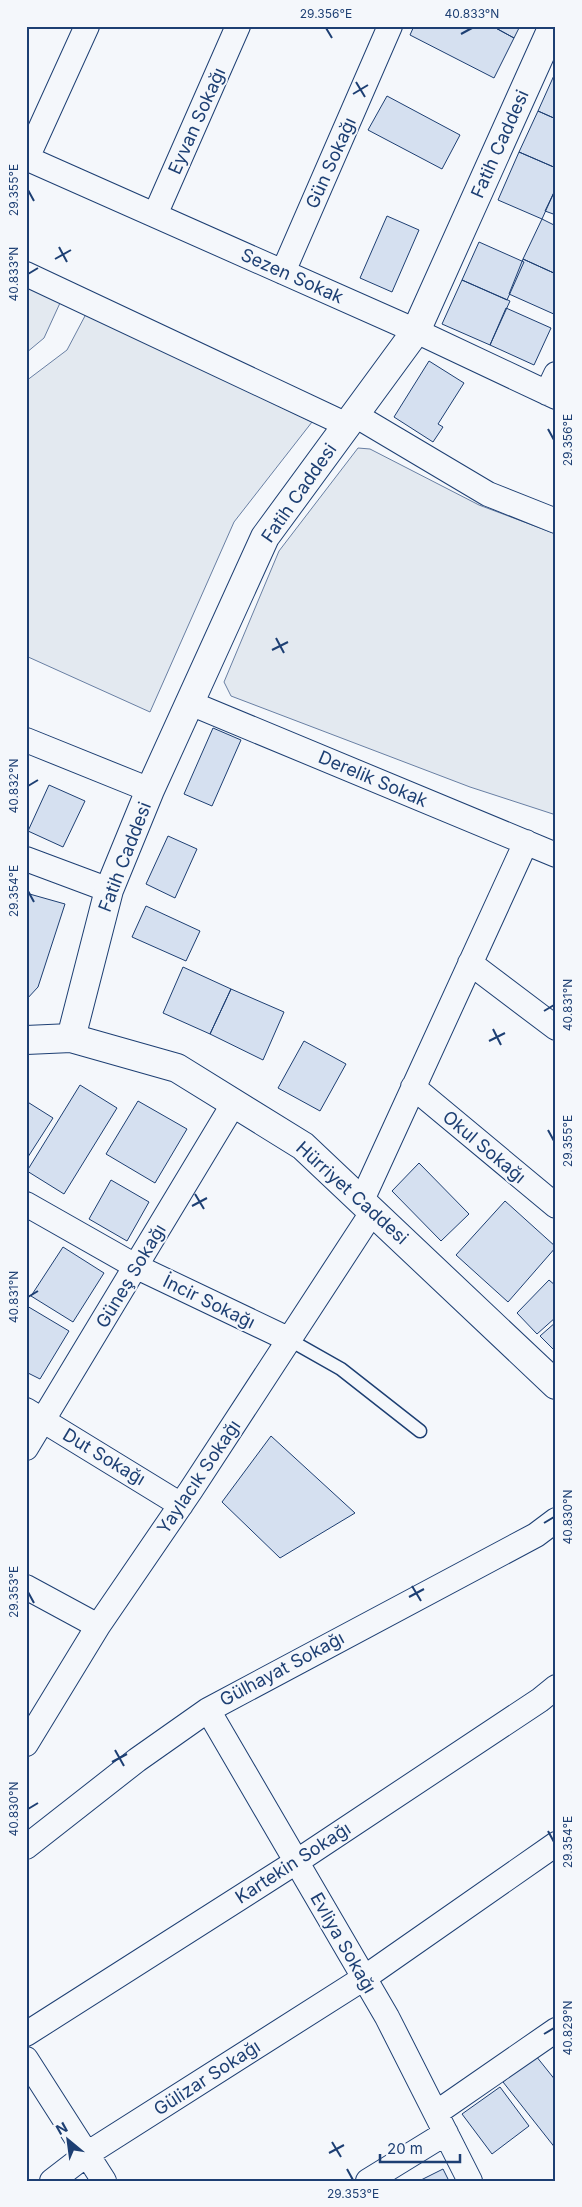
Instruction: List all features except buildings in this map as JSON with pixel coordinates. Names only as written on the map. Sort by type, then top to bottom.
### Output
[{"type":"street","name":"Eyvan Sokağı","points":[[155,215],[238,26]]},
{"type":"street","name":"Gün Sokağı","points":[[283,272],[390,26]]},
{"type":"street","name":"Fatih Caddesi","points":[[71,1038],[109,890],[150,790],[265,537],[416,331],[553,26]]},
{"type":"street","points":[[27,158],[86,27]]},
{"type":"street","name":"Sezen Sokak","points":[[27,158],[416,331],[553,388]]},
{"type":"street","points":[[26,274],[351,420],[488,494],[556,521]]},
{"type":"street","name":"Derelik Sokak","points":[[190,703],[556,855]]},
{"type":"street","points":[[26,740],[150,790]]},
{"type":"street","name":"Yaylacık Sokağı","points":[[26,1744],[98,1626],[181,1505],[288,1339],[367,1205],[413,1087],[526,842]]},
{"type":"street","points":[[26,858],[109,890]]},
{"type":"street","points":[[470,964],[556,1028]]},
{"type":"street","name":"Hürriyet Caddesi","points":[[26,1040],[71,1038],[177,1068],[304,1146],[556,1385]]},
{"type":"street","name":"Okul Sokağı","points":[[413,1087],[556,1206]]},
{"type":"street","name":"Güneş Sokağı","points":[[26,1448],[35,1415],[137,1267],[234,1104]]},
{"type":"street","name":"İncir Sokağı","points":[[26,1204],[137,1267],[288,1339]]},
{"type":"street","name":"Dut Sokağı","points":[[35,1415],[181,1505]]},
{"type":"street","name":"Gülhayat Sokağı","points":[[26,1847],[137,1760],[208,1710],[536,1535],[556,1520]]},
{"type":"street","points":[[26,1587],[98,1626]]},
{"type":"street","name":"Kartekin Sokağı","points":[[26,2034],[296,1862],[540,1700],[556,1687]]},
{"type":"street","name":"Evliya Sokağı","points":[[208,1710],[387,2017],[470,2181]]},
{"type":"street","name":"Gülizar Sokağı","points":[[52,2181],[87,2154],[364,1978],[556,1844]]},
{"type":"street","points":[[368,2181],[556,2030]]},
{"type":"street","points":[[26,2059],[104,2181]]},
{"type":"lane","points":[[288,1339],[341,1369],[420,1431]]},
{"type":"shaded area","points":[[26,287],[60,303],[44,338],[26,353]]},
{"type":"shaded area","points":[[86,314],[312,422],[234,522],[150,712],[26,656],[26,381],[67,350]]},
{"type":"shaded area","points":[[358,448],[370,449],[479,505],[556,534],[556,815],[470,787],[231,696],[224,682],[279,551]]}]
